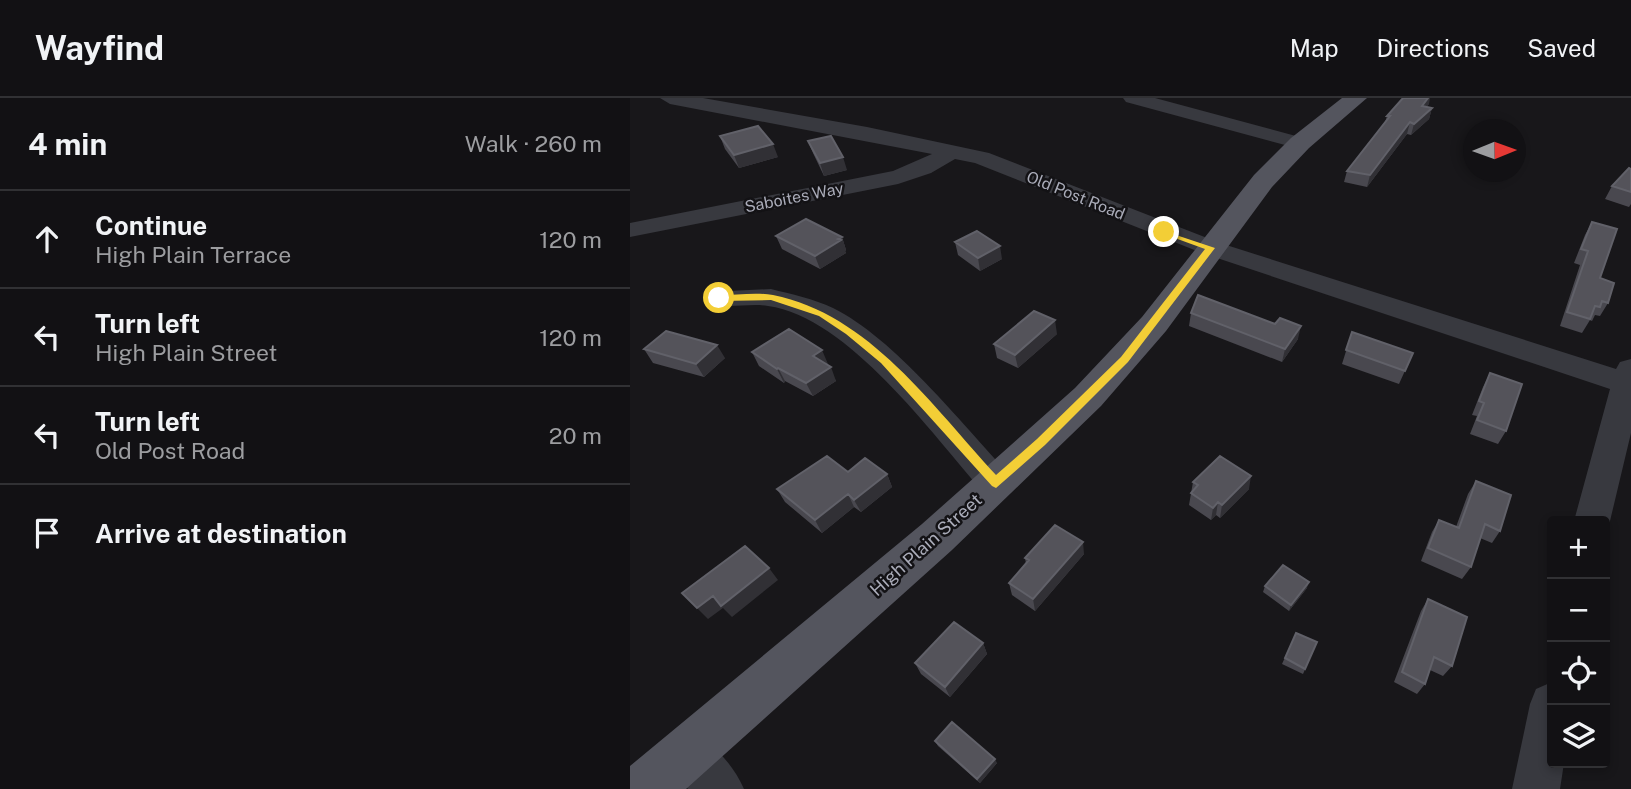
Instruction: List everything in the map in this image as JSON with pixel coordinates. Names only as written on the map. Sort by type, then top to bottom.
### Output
[{"type":"main road","name":"High Plain Street","points":[[645,789],[1041,442],[1124,360],[1241,206],[1300,143],[1356,98]]},
{"type":"street","name":"Old Post Road","points":[[670,98],[953,151],[1022,173],[1211,248],[1630,380]]},
{"type":"street","points":[[1133,98],[1300,143]]},
{"type":"street","name":"Saboites Way","points":[[630,230],[898,177],[923,168],[953,151]]},
{"type":"street","points":[[719,298],[771,298],[822,314],[849,331],[884,360],[996,483]]},
{"type":"street","points":[[1593,516],[1630,380]]},
{"type":"street","points":[[1536,789],[1552,705]]},
{"type":"street","points":[[687,753],[720,789]]},
{"type":"building","points":[[1403,98],[1428,98],[1422,106],[1432,108],[1414,124],[1410,122],[1370,175],[1347,171],[1390,116],[1387,116]]},
{"type":"building","points":[[758,126],[773,144],[734,155],[720,136]]},
{"type":"building","points":[[831,136],[843,157],[820,163],[808,141]]},
{"type":"building","points":[[1629,168],[1631,192],[1612,186]]},
{"type":"building","points":[[806,219],[842,237],[838,239],[841,240],[815,256],[776,236]]},
{"type":"building","points":[[1592,222],[1617,229],[1600,278],[1614,283],[1608,303],[1602,301],[1600,307],[1595,306],[1590,319],[1567,312],[1588,251],[1581,249]]},
{"type":"building","points":[[977,231],[1000,246],[978,258],[955,242]]},
{"type":"building","points":[[1198,295],[1275,324],[1280,318],[1301,326],[1285,349],[1191,313]]},
{"type":"building","points":[[1034,311],[1055,320],[1015,355],[994,344]]},
{"type":"building","points":[[789,329],[822,350],[813,356],[831,367],[806,383],[777,369],[752,352]]},
{"type":"building","points":[[666,331],[717,345],[696,364],[644,349]]},
{"type":"building","points":[[1352,332],[1413,353],[1405,371],[1346,350]]},
{"type":"building","points":[[1490,373],[1522,384],[1506,431],[1477,420],[1484,403],[1479,401]]},
{"type":"building","points":[[827,456],[848,472],[865,458],[887,474],[854,500],[848,494],[815,520],[777,489]]},
{"type":"building","points":[[1220,456],[1251,476],[1222,505],[1218,502],[1213,508],[1191,493],[1198,485],[1193,482]]},
{"type":"building","points":[[1476,481],[1511,495],[1500,531],[1485,524],[1471,567],[1428,548],[1439,520],[1459,528]]},
{"type":"building","points":[[1055,525],[1083,542],[1033,599],[1009,583],[1029,560],[1025,558]]},
{"type":"building","points":[[745,546],[769,568],[721,606],[713,596],[697,608],[682,593]]},
{"type":"building","points":[[1283,565],[1309,582],[1291,605],[1265,586]]},
{"type":"building","points":[[1428,599],[1467,617],[1452,666],[1434,657],[1425,684],[1402,672]]},
{"type":"building","points":[[954,622],[983,643],[945,687],[915,663]]},
{"type":"building","points":[[1296,633],[1317,642],[1305,669],[1285,658]]},
{"type":"building","points":[[952,722],[995,759],[977,779],[935,741]]},
{"type":"route","points":[[719,298],[771,298],[796,304],[822,314],[849,331],[884,360],[996,483],[1124,360],[1211,248],[1164,232]]}]
